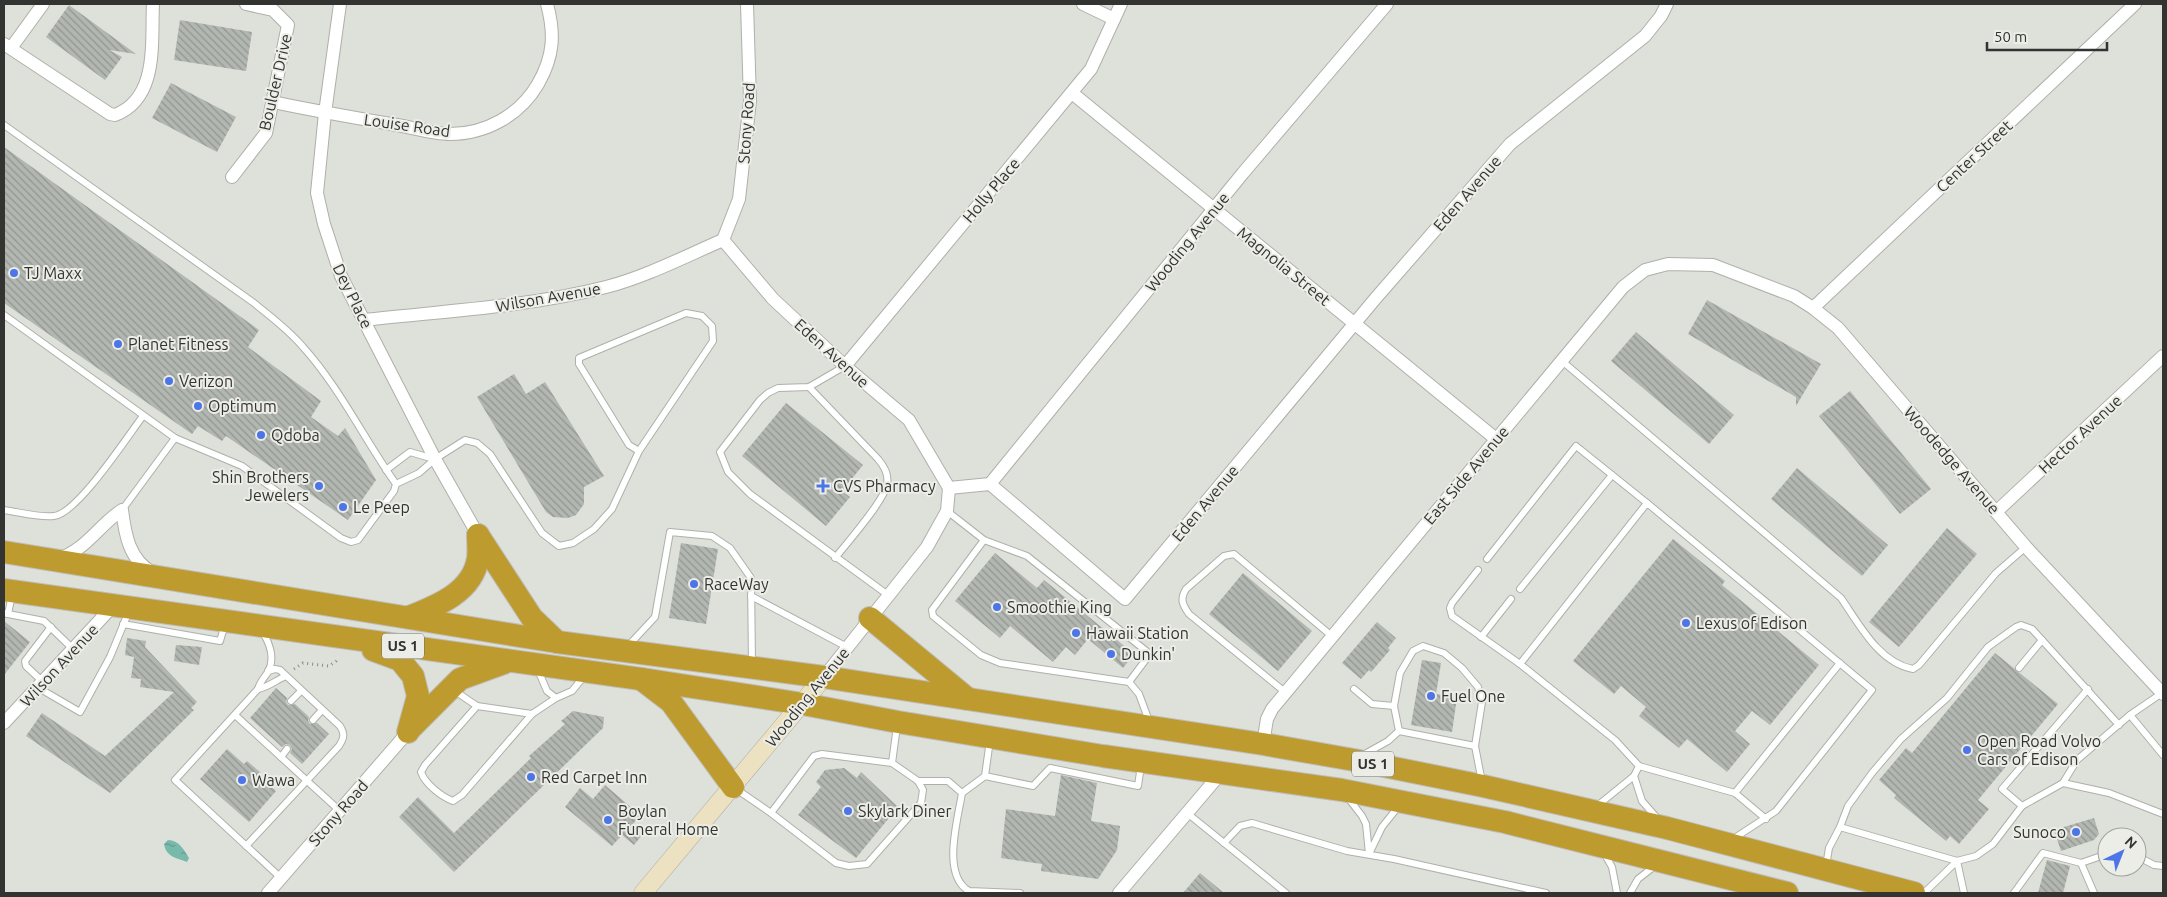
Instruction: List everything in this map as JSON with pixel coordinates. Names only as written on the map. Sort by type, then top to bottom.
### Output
[{"type":"highway","points":[[409,617],[433,608],[464,586],[472,574],[478,559],[478,535]]},
{"type":"highway","points":[[478,535],[532,618],[557,642]]},
{"type":"highway","name":"US 1","points":[[4,552],[557,642],[824,677],[1263,744],[1354,760],[1483,786],[1667,828],[1725,845],[1914,893]]},
{"type":"highway","name":"US 1","points":[[8,591],[223,631],[259,626],[641,678],[1141,762],[1342,790],[1505,822],[1601,848],[1787,893]]},
{"type":"highway","points":[[870,618],[969,700]]},
{"type":"highway","points":[[310,633],[378,651],[400,660],[413,676],[418,696],[408,732]]},
{"type":"highway","points":[[408,732],[460,679],[508,661]]},
{"type":"highway","points":[[641,678],[671,702],[733,787]]},
{"type":"street","points":[[43,4],[7,46],[110,114],[115,115],[133,104],[144,90],[150,66],[153,4]]},
{"type":"street","name":"Boulder Drive","points":[[232,177],[266,133],[274,102],[288,25],[273,10],[246,4]]},
{"type":"street","name":"Dey Place","points":[[340,4],[325,112],[317,193],[324,224],[341,276],[435,459],[478,535]]},
{"type":"street","name":"Louise Road","points":[[274,102],[449,134],[488,128],[517,110],[531,96],[541,79],[551,50],[553,27],[546,4]]},
{"type":"street","name":"Stony Road","points":[[723,240],[739,199],[749,111],[748,4]]},
{"type":"street","points":[[1083,4],[1114,19]]},
{"type":"street","name":"Holly Place","points":[[845,366],[1092,69],[1121,4]]},
{"type":"street","name":"Wooding Avenue","points":[[990,484],[1214,209],[1387,4]]},
{"type":"street","name":"Eden Avenue","points":[[990,484],[1125,599],[1354,323],[1510,144],[1645,36],[1661,16],[1667,4]]},
{"type":"street","name":"Center Street","points":[[1813,308],[2135,4]]},
{"type":"street","name":"Magnolia Street","points":[[1072,93],[1496,439]]},
{"type":"street","name":"Wilson Avenue","points":[[364,320],[513,304],[607,287],[663,266],[723,240]]},
{"type":"street","name":"Eden Avenue","points":[[723,240],[774,299],[845,366],[909,420],[949,488]]},
{"type":"street","name":"East Side Avenue","points":[[1263,744],[1268,715],[1286,692],[1624,287],[1645,270],[1668,264],[1713,265]]},
{"type":"street","name":"Woodedge Avenue","points":[[1713,265],[1794,296],[1838,328],[2026,547],[2163,693]]},
{"type":"street","name":"Hector Avenue","points":[[1996,512],[2163,356]]},
{"type":"street","points":[[949,488],[990,484]]},
{"type":"street","name":"Wooding Avenue","points":[[643,893],[803,704],[927,547],[947,511],[949,488]]},
{"type":"street","points":[[54,560],[70,555],[94,536],[109,518],[122,510],[126,537],[134,555],[150,571],[163,578]]},
{"type":"street","name":"Wilson Avenue","points":[[4,723],[73,649],[122,612]]},
{"type":"street","name":"Stony Road","points":[[268,893],[408,732]]},
{"type":"street","points":[[1119,893],[1221,773]]},
{"type":"lane","points":[[4,126],[254,304],[285,329],[303,346],[326,376],[396,484]]},
{"type":"lane","points":[[4,314],[142,416],[175,438],[242,466],[341,538],[351,542],[358,540],[366,531],[394,491],[396,484],[419,473],[435,459],[466,440],[477,443],[490,454],[542,533],[559,546],[573,543],[594,529],[612,509],[639,451],[713,341],[712,326],[702,316],[686,313],[579,358],[578,364],[629,445],[639,451]]},
{"type":"lane","points":[[1562,361],[1841,598],[1853,619],[1868,638],[1904,668],[1913,669],[1919,665],[1996,573],[2026,547]]},
{"type":"lane","points":[[845,366],[809,387],[778,388],[768,392],[720,452],[728,472],[750,494],[888,595]]},
{"type":"lane","points":[[809,387],[884,465],[887,478],[887,486],[875,506],[835,558]]},
{"type":"lane","points":[[4,510],[53,516],[62,514],[80,499],[142,416]]},
{"type":"lane","points":[[122,510],[175,438]]},
{"type":"lane","points":[[1487,559],[1576,446],[1872,690],[1776,811],[1725,845]]},
{"type":"lane","points":[[386,470],[410,452],[435,459]]},
{"type":"lane","points":[[1520,588],[1612,475]]},
{"type":"lane","points":[[1520,664],[1647,503]]},
{"type":"lane","points":[[947,511],[984,540],[1027,556],[1150,654],[1129,682]]},
{"type":"lane","points":[[624,650],[655,617],[670,532],[712,536],[730,548],[751,578],[752,668]]},
{"type":"lane","points":[[984,540],[932,610],[933,616],[981,655],[990,660],[1129,682],[1139,694],[1152,727]]},
{"type":"lane","points":[[1286,692],[1189,614],[1182,602],[1182,596],[1186,588],[1224,556],[1234,554],[1333,637]]},
{"type":"lane","points":[[1478,570],[1452,603],[1450,608],[1454,618],[1520,664],[1615,740],[1639,766],[1734,793],[1766,819]]},
{"type":"lane","points":[[8,591],[6,613],[44,621],[73,649]]},
{"type":"lane","points":[[751,596],[847,647]]},
{"type":"lane","points":[[1481,637],[1511,599]]},
{"type":"lane","points":[[51,628],[25,661],[26,666],[40,684],[80,712],[110,657],[122,612]]},
{"type":"lane","points":[[1826,870],[1829,848],[1848,806],[1872,773],[1901,739],[1948,698],[1988,648],[2016,627],[2021,625],[2032,629],[2119,725]]},
{"type":"lane","points":[[259,626],[272,652],[268,671],[260,682],[258,690],[175,780],[281,878]]},
{"type":"lane","points":[[2019,668],[2042,640]]},
{"type":"lane","points":[[1399,731],[1394,706],[1400,674],[1413,651],[1423,646],[1444,653],[1462,668],[1478,687],[1482,702],[1475,746],[1483,786]]},
{"type":"lane","points":[[1734,793],[1840,663]]},
{"type":"lane","points":[[536,665],[547,691],[556,698]]},
{"type":"lane","points":[[246,846],[343,739],[343,732],[340,726],[286,676],[275,669],[268,671]]},
{"type":"lane","points":[[477,706],[421,772],[423,778],[446,798],[453,801],[462,796],[532,714],[556,698],[572,691],[588,672]]},
{"type":"lane","points":[[258,690],[266,688],[276,680],[286,676]]},
{"type":"lane","points":[[451,688],[477,706],[532,714]]},
{"type":"lane","points":[[2022,806],[2002,789],[2088,689]]},
{"type":"lane","points":[[292,701],[301,690]]},
{"type":"lane","points":[[1354,690],[1372,704],[1394,706]]},
{"type":"lane","points":[[1924,893],[1958,861],[1985,852],[2022,806],[2063,783],[2077,760],[2130,716],[2163,693]]},
{"type":"lane","points":[[313,720],[322,710]]},
{"type":"lane","points":[[235,715],[340,811]]},
{"type":"lane","points":[[2130,716],[2163,755]]},
{"type":"lane","points":[[892,763],[898,722]]},
{"type":"lane","points":[[259,736],[264,731]]},
{"type":"lane","points":[[1399,731],[1475,746]]},
{"type":"lane","points":[[1354,760],[1388,741],[1399,731]]},
{"type":"lane","points":[[990,737],[985,776],[962,793],[953,848],[953,866],[958,881],[962,887],[969,890],[1020,893]]},
{"type":"lane","points":[[281,757],[287,749]]},
{"type":"lane","points":[[733,787],[771,813],[836,863],[858,866],[867,864],[921,803],[923,790],[918,781],[892,763],[818,754],[814,756],[771,813]]},
{"type":"lane","points":[[985,776],[1033,786],[1050,768],[1138,786],[1141,762]]},
{"type":"lane","points":[[1591,810],[1609,798],[1634,776],[1639,766]]},
{"type":"lane","points":[[1634,776],[1642,801],[1667,828]]},
{"type":"lane","points":[[918,781],[948,781],[962,793]]},
{"type":"lane","points":[[2063,783],[2110,793],[2163,814]]},
{"type":"lane","points":[[1342,790],[1366,824],[1369,854]]},
{"type":"lane","points":[[1369,854],[1389,817],[1404,802]]},
{"type":"lane","points":[[1187,813],[1286,893]]},
{"type":"lane","points":[[1224,842],[1240,826],[1252,823],[1347,851],[1369,854],[1546,893]]},
{"type":"lane","points":[[1840,827],[1958,861]]},
{"type":"lane","points":[[1601,848],[1612,867],[1617,893]]},
{"type":"lane","points":[[2014,893],[2043,853],[2082,863],[2097,858]]},
{"type":"lane","points":[[1958,861],[1964,893]]},
{"type":"lane","points":[[2147,861],[2154,865],[2163,866]]},
{"type":"lane","points":[[1630,893],[1638,879],[1660,862]]},
{"type":"lane","points":[[2082,863],[2094,893]]},
{"type":"path","points":[[294,669],[303,663],[329,666],[336,661],[336,658]]},
{"type":"water","points":[[168,840],[172,840],[181,846],[189,858],[187,862],[167,852],[164,844]]},
{"type":"building","points":[[69,5],[136,54],[109,50],[122,57],[105,80],[46,37]]},
{"type":"building","points":[[180,20],[252,32],[246,71],[174,60]]},
{"type":"building","points":[[171,83],[236,117],[217,152],[152,118]]},
{"type":"building","points":[[4,147],[259,330],[248,347],[321,401],[311,417],[338,436],[345,428],[376,480],[348,520],[226,436],[222,441],[198,426],[192,434],[4,303]]},
{"type":"building","points":[[1707,300],[1821,364],[1796,406],[1796,397],[1688,334]]},
{"type":"building","points":[[1636,332],[1734,415],[1709,444],[1611,361]]},
{"type":"building","points":[[514,374],[526,394],[545,382],[604,476],[584,487],[584,504],[576,515],[568,518],[553,517],[546,512],[477,397]]},
{"type":"building","points":[[1850,391],[1931,489],[1900,514],[1819,416]]},
{"type":"building","name":"CVS Pharmacy","points":[[786,403],[863,465],[842,491],[850,497],[826,526],[742,456]]},
{"type":"building","points":[[1797,468],[1888,545],[1862,576],[1771,499]]},
{"type":"building","points":[[1947,528],[1977,554],[1899,647],[1869,622]]},
{"type":"building","name":"Lexus of Edison","points":[[1673,539],[1725,581],[1722,585],[1819,665],[1770,725],[1752,711],[1735,731],[1750,744],[1727,772],[1687,739],[1679,748],[1639,716],[1646,707],[1621,686],[1614,694],[1573,661]]},
{"type":"building","name":"RaceWay","points":[[681,543],[718,549],[706,624],[669,618]]},
{"type":"building","points":[[995,553],[1037,588],[1044,580],[1134,654],[1123,668],[1088,639],[1075,655],[1066,647],[1053,662],[1010,626],[1000,638],[955,601]]},
{"type":"building","points":[[1243,573],[1312,631],[1278,671],[1209,614]]},
{"type":"building","points":[[4,621],[30,642],[4,675]]},
{"type":"building","points":[[1377,622],[1396,638],[1388,648],[1390,650],[1371,672],[1369,670],[1361,679],[1342,663]]},
{"type":"building","points":[[127,638],[146,641],[145,647],[197,702],[191,708],[194,710],[110,793],[26,736],[42,713],[105,756],[174,692],[140,687],[141,679],[131,678],[134,657],[125,655]]},
{"type":"building","points":[[176,645],[202,647],[199,665],[174,661]]},
{"type":"building","name":"Open Road Volvo Cars of Edison","points":[[1995,653],[2058,704],[1978,800],[1989,809],[1959,844],[1950,836],[1946,841],[1894,798],[1896,795],[1879,780],[1906,748],[1912,753]]},
{"type":"building","name":"Fuel One","points":[[1422,660],[1441,663],[1436,694],[1457,697],[1452,732],[1411,725]]},
{"type":"building","points":[[276,688],[287,698],[286,702],[288,705],[295,704],[309,717],[308,721],[310,724],[317,723],[329,734],[302,764],[290,753],[292,749],[290,745],[286,744],[282,747],[250,718]]},
{"type":"building","name":"Red Carpet Inn","points":[[573,711],[604,717],[603,728],[454,872],[399,817],[418,797],[454,833],[531,758],[529,756],[565,724],[561,721]]},
{"type":"building","points":[[227,749],[244,764],[247,761],[260,772],[257,775],[276,791],[249,822],[200,779]]},
{"type":"building","name":"Skylark Diner","points":[[844,768],[857,778],[861,772],[898,807],[856,858],[798,815],[821,787],[816,782],[825,770]]},
{"type":"building","points":[[1061,775],[1097,783],[1091,821],[1120,826],[1117,850],[1098,879],[1041,871],[1042,864],[1001,858],[1006,809],[1055,816]]},
{"type":"building","name":"Boylan Funeral Home","points":[[605,785],[640,815],[632,825],[643,834],[634,845],[622,835],[612,846],[565,807],[580,788],[593,799]]},
{"type":"building","name":"Sunoco","points":[[2094,818],[2097,836],[2094,840],[2061,851],[2054,830]]},
{"type":"building","name":"Sunoco","points":[[2047,860],[2070,866],[2063,893],[2038,893]]},
{"type":"building","points":[[1200,873],[1224,893],[1183,893]]},
{"type":"place","name":"TJ Maxx","points":[[14,273]]},
{"type":"place","name":"Planet Fitness","points":[[118,344]]},
{"type":"place","name":"Verizon","points":[[169,381]]},
{"type":"place","name":"Optimum","points":[[198,406]]},
{"type":"place","name":"Qdoba","points":[[261,435]]},
{"type":"place","name":"Shin Brothers Jewelers","points":[[319,486]]},
{"type":"place","name":"CVS Pharmacy","points":[[823,486]]},
{"type":"place","name":"Le Peep","points":[[343,507]]},
{"type":"place","name":"RaceWay","points":[[694,584]]},
{"type":"place","name":"Smoothie King","points":[[997,607]]},
{"type":"place","name":"Lexus of Edison","points":[[1686,623]]},
{"type":"place","name":"Hawaii Station","points":[[1076,633]]},
{"type":"place","name":"Dunkin'","points":[[1111,654]]},
{"type":"place","name":"Fuel One","points":[[1431,696]]},
{"type":"place","name":"Open Road Volvo Cars of Edison","points":[[1967,750]]},
{"type":"place","name":"Red Carpet Inn","points":[[531,777]]},
{"type":"place","name":"Wawa","points":[[242,780]]},
{"type":"place","name":"Skylark Diner","points":[[848,811]]},
{"type":"place","name":"Boylan Funeral Home","points":[[608,820]]},
{"type":"place","name":"Sunoco","points":[[2076,832]]}]
